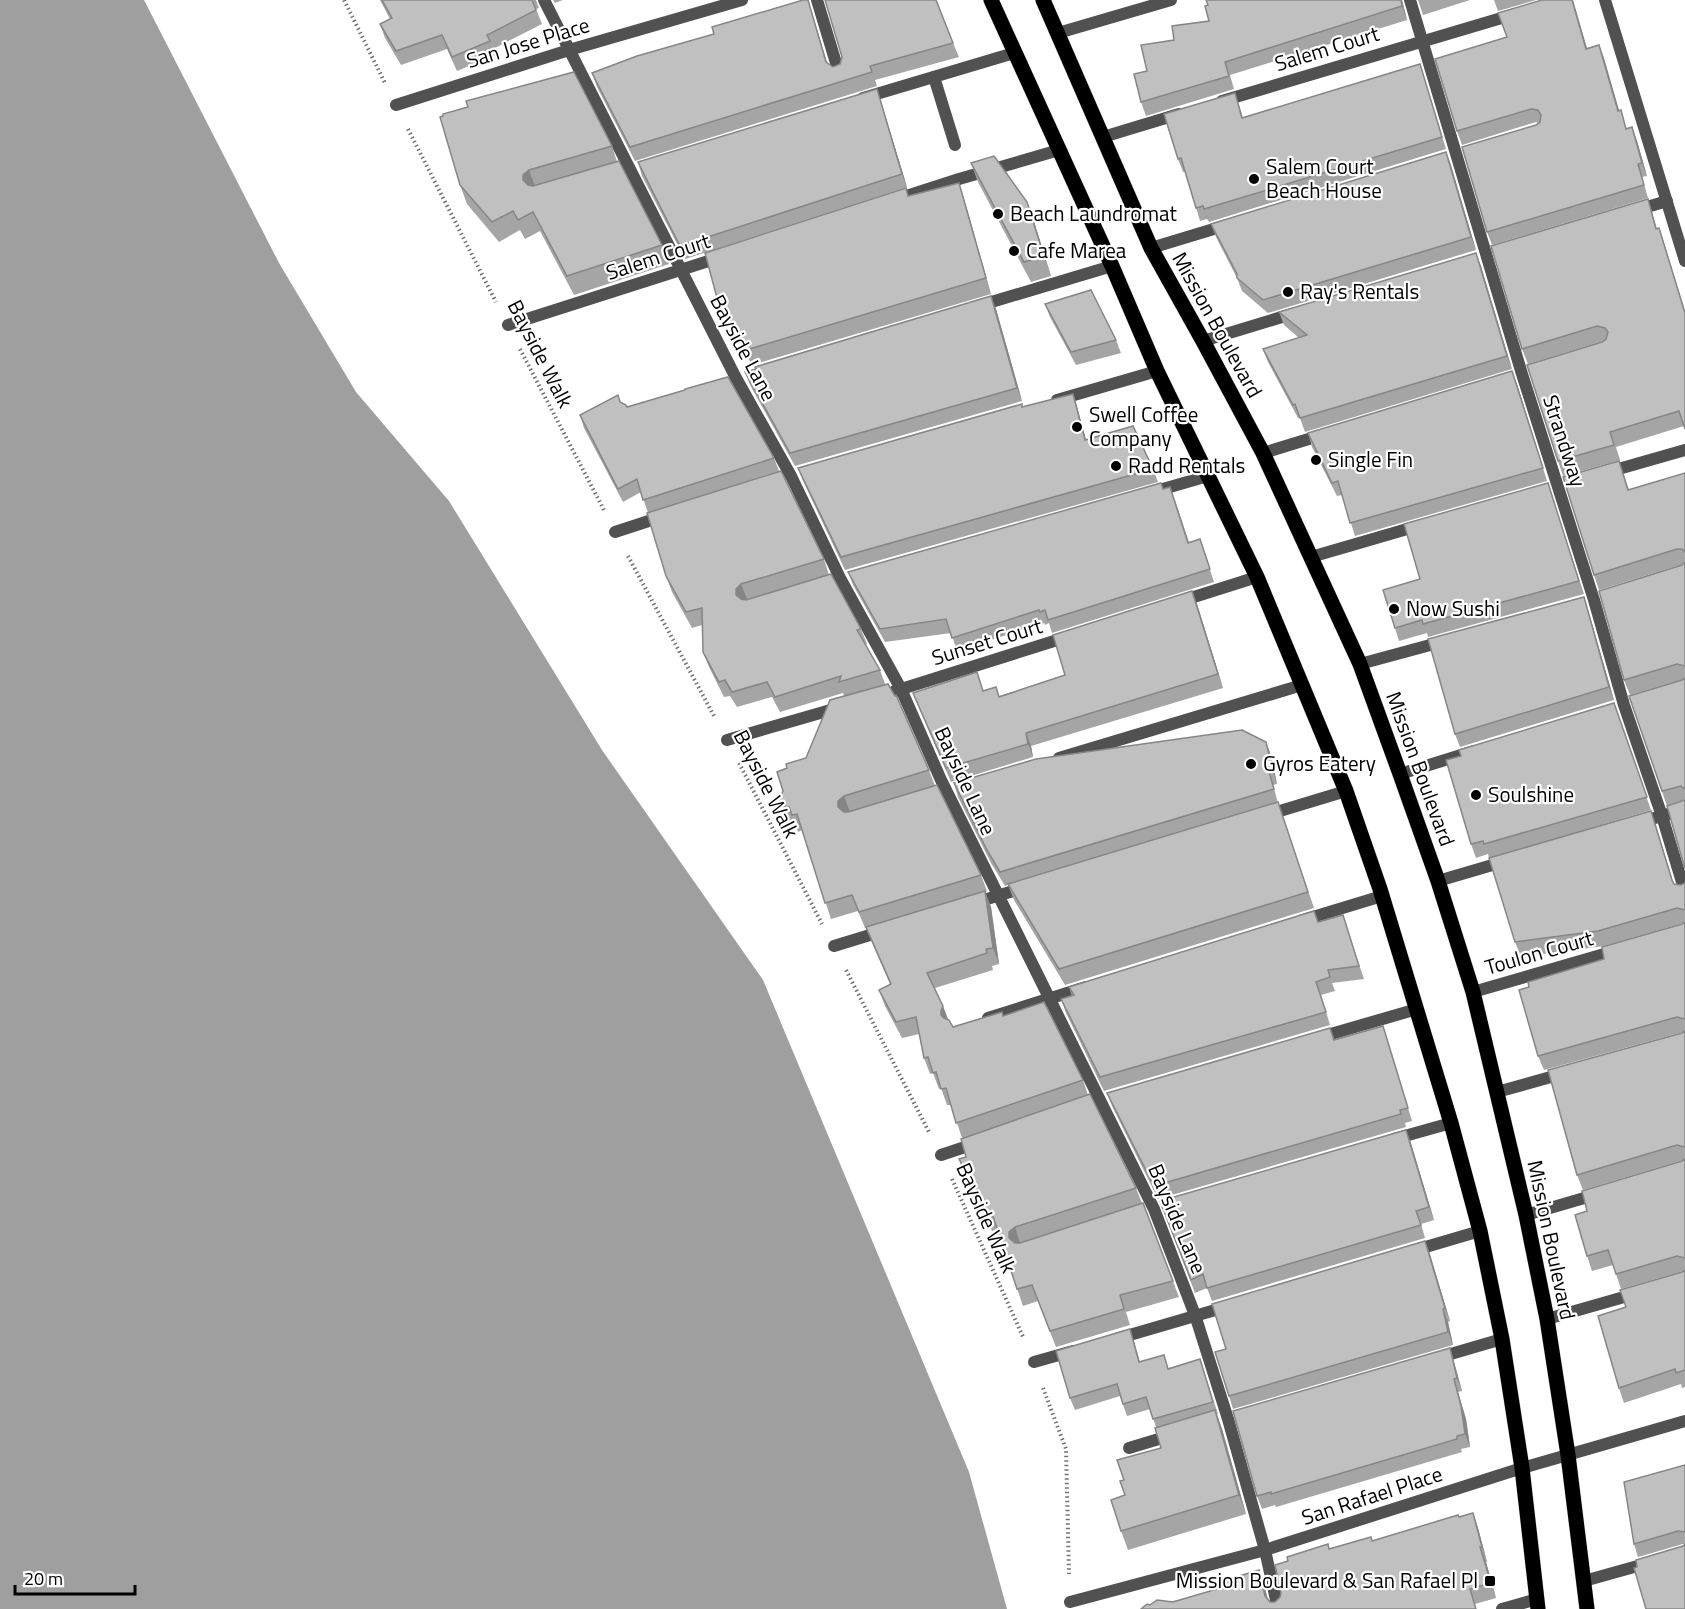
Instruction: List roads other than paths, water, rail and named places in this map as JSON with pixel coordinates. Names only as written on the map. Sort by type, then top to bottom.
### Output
[{"type":"main road","points":[[991,0],[1112,266],[1157,371],[1257,577],[1346,791],[1382,896],[1451,1123],[1480,1231],[1502,1339],[1522,1468],[1538,1604]]},
{"type":"main road","name":"Mission Boulevard","points":[[1043,0],[1151,248],[1263,453],[1360,664],[1438,881],[1473,992],[1526,1215],[1547,1319],[1568,1455],[1587,1609]]},
{"type":"street","name":"Bayside Lane","points":[[544,0],[680,270],[736,378],[791,476],[842,580],[901,689],[947,791],[1155,1209],[1195,1316],[1228,1419],[1265,1550],[1278,1609]]},
{"type":"street","name":"San Jose Place","points":[[396,105],[569,50],[742,0]]},
{"type":"street","points":[[817,0],[839,73]]},
{"type":"street","points":[[1058,33],[1170,0]]},
{"type":"street","name":"Strandway","points":[[1410,0],[1522,374],[1594,600],[1623,705],[1662,816],[1685,892]]},
{"type":"street","points":[[1605,0],[1685,261]]},
{"type":"street","name":"Salem Court","points":[[1103,137],[1530,9]]},
{"type":"street","points":[[850,102],[1014,53]]},
{"type":"street","points":[[934,77],[955,145]]},
{"type":"street","points":[[881,204],[1059,150]]},
{"type":"street","points":[[1622,215],[1667,201]]},
{"type":"street","points":[[1151,248],[1241,221]]},
{"type":"street","name":"Salem Court","points":[[508,325],[736,252]]},
{"type":"street","points":[[964,310],[1112,266]]},
{"type":"street","points":[[1203,341],[1305,310]]},
{"type":"street","points":[[1043,404],[1157,371]]},
{"type":"street","points":[[1263,453],[1342,429]]},
{"type":"street","points":[[1600,474],[1685,450]]},
{"type":"street","points":[[1139,495],[1208,476]]},
{"type":"street","points":[[615,532],[681,511]]},
{"type":"street","points":[[1311,557],[1434,521]]},
{"type":"street","points":[[1168,605],[1257,577]]},
{"type":"street","name":"Sunset Court","points":[[879,696],[1079,633]]},
{"type":"street","points":[[1360,664],[1460,637]]},
{"type":"street","points":[[1050,760],[1302,685]]},
{"type":"street","points":[[727,740],[858,702]]},
{"type":"street","points":[[1401,774],[1490,747]]},
{"type":"street","points":[[1257,818],[1346,791]]},
{"type":"street","points":[[1628,826],[1685,809]]},
{"type":"street","points":[[1438,881],[1516,858]]},
{"type":"street","points":[[966,905],[1032,885]]},
{"type":"street","points":[[1291,924],[1382,896]]},
{"type":"street","points":[[834,946],[900,926]]},
{"type":"street","name":"Toulon Court","points":[[1473,992],[1629,947]]},
{"type":"street","points":[[976,1021],[1096,984]]},
{"type":"street","points":[[1305,1042],[1417,1009]]},
{"type":"street","points":[[1497,1092],[1574,1071]]},
{"type":"street","points":[[1382,1143],[1451,1123]]},
{"type":"street","points":[[941,1155],[984,1140]]},
{"type":"street","points":[[1526,1215],[1606,1192]]},
{"type":"street","points":[[1400,1254],[1480,1231]]},
{"type":"street","points":[[1547,1319],[1650,1289]]},
{"type":"street","points":[[1109,1340],[1241,1302]]},
{"type":"street","points":[[1424,1361],[1502,1339]]},
{"type":"street","points":[[1034,1362],[1088,1347]]},
{"type":"street","name":"San Rafael Place","points":[[1070,1602],[1265,1550],[1522,1468],[1685,1421]]},
{"type":"street","points":[[1129,1448],[1184,1432]]},
{"type":"street","points":[[1584,1581],[1663,1559]]},
{"type":"street","points":[[1502,1609],[1538,1604]]},
{"type":"place","name":"Salem Court Beach House","points":[[1254,179]]},
{"type":"place","name":"Beach Laundromat","points":[[998,214]]},
{"type":"place","name":"Cafe Marea","points":[[1014,251]]},
{"type":"place","name":"Ray's Rentals","points":[[1288,292]]},
{"type":"place","name":"Swell Coffee Company","points":[[1077,427]]},
{"type":"place","name":"Single Fin","points":[[1316,460]]},
{"type":"place","name":"Radd Rentals","points":[[1116,466]]},
{"type":"place","name":"Now Sushi","points":[[1394,609]]},
{"type":"place","name":"Gyros Eatery","points":[[1251,764]]},
{"type":"place","name":"Soulshine","points":[[1476,795]]},
{"type":"place","name":"Mission Boulevard & San Rafael Pl","points":[[1490,1581]]}]
